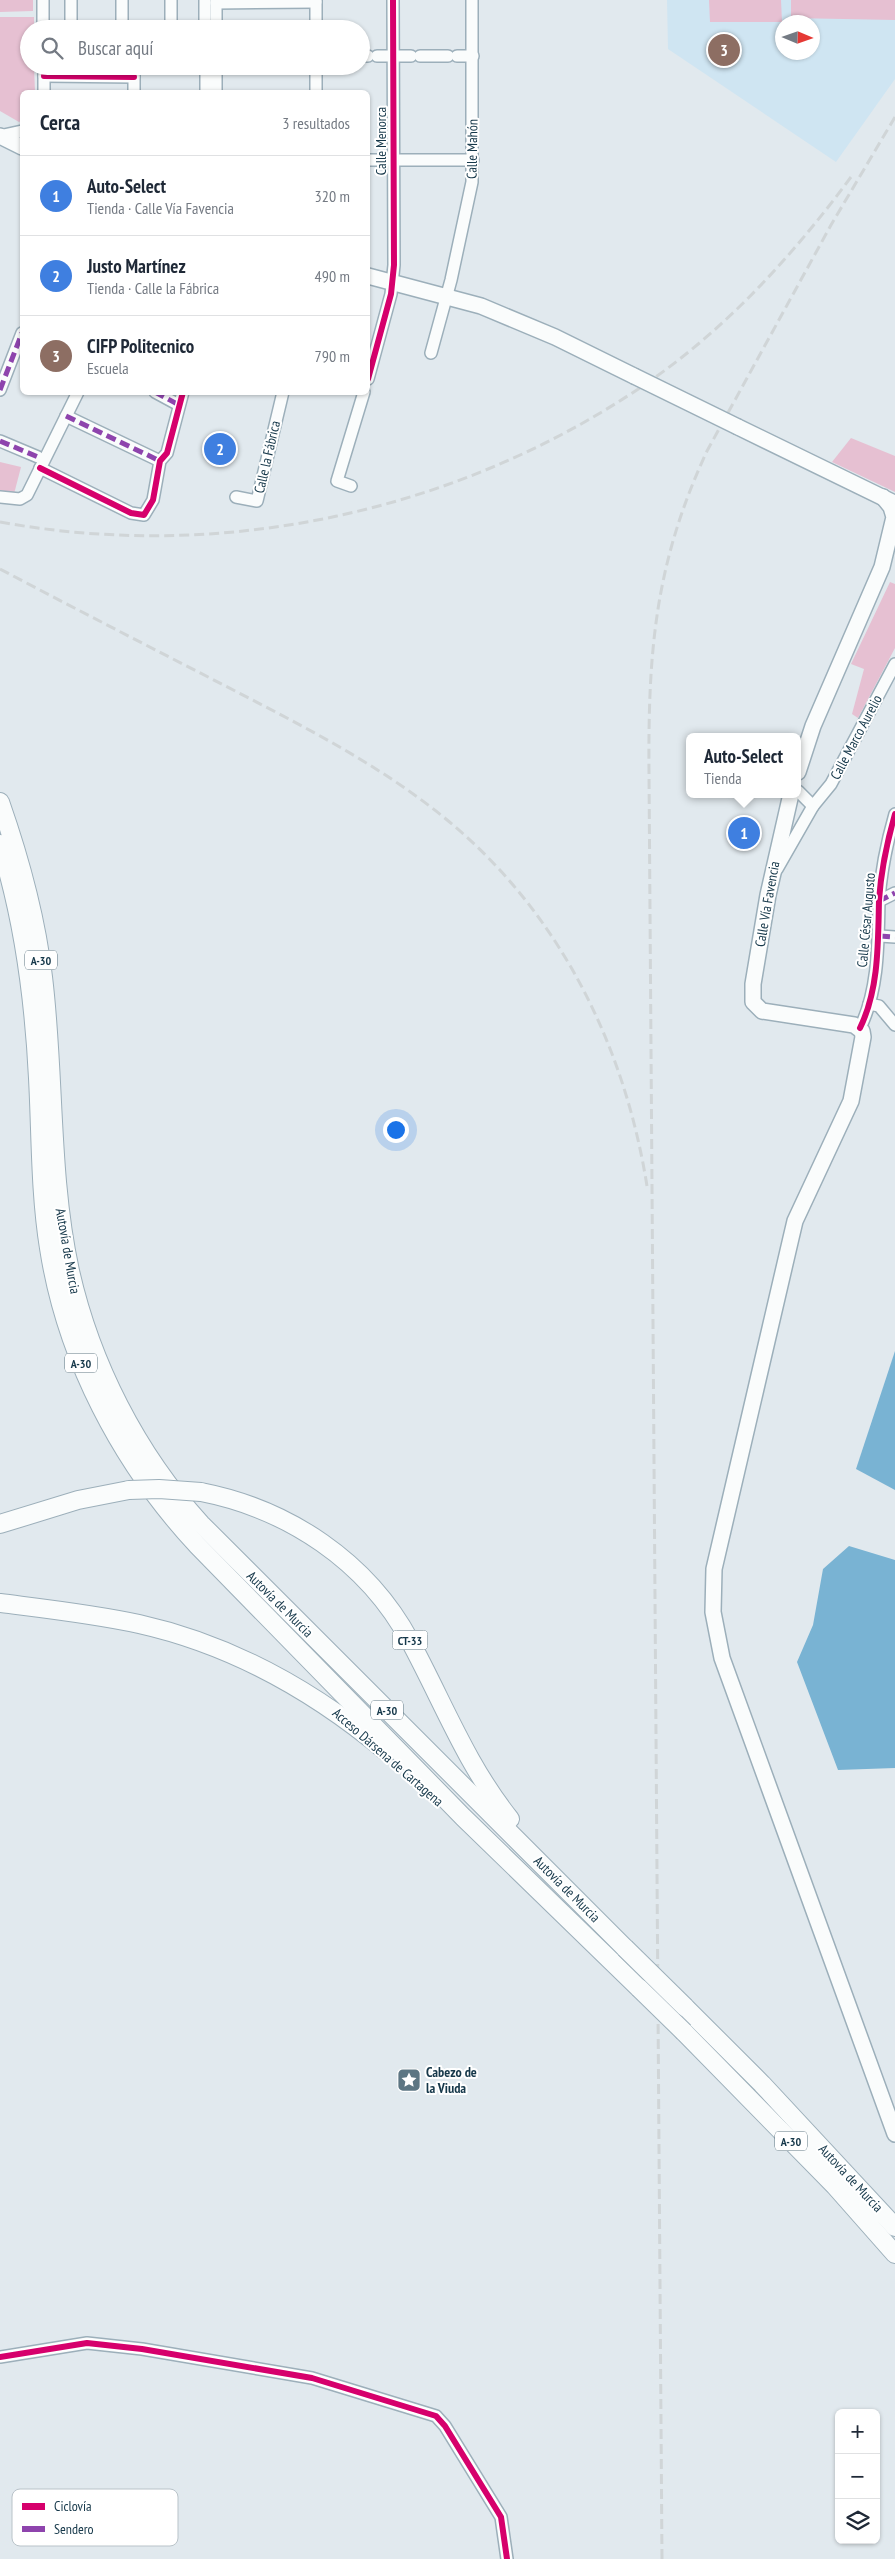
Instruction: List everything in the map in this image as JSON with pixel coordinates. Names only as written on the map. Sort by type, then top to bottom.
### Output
[{"type":"highway","name":"Autovía de Murcia","points":[[0,802],[24,877],[38,945],[46,1007],[47,1232],[56,1287],[70,1334],[84,1370],[126,1452],[162,1504],[189,1536],[463,1817],[684,2032],[828,2180],[895,2254]]},
{"type":"highway","name":"Autovía de Murcia","points":[[0,844],[20,919],[28,963],[47,1124],[62,1228],[79,1306],[104,1374],[148,1455],[183,1504],[214,1538],[762,2084],[895,2227]]},
{"type":"highway","name":"CT-33","points":[[0,1522],[95,1496],[129,1490],[159,1489],[201,1492],[222,1496],[277,1516],[310,1534],[336,1552],[367,1580],[388,1606],[409,1639],[457,1738],[480,1780],[546,1868]]},
{"type":"highway","name":"Acceso Dársena de Cartagena","points":[[0,1604],[141,1625],[200,1641],[253,1663],[332,1708],[403,1766],[451,1811],[463,1817]]},
{"type":"main road","points":[[0,136],[20,146]]},
{"type":"main road","points":[[370,277],[447,296],[532,327],[822,466],[892,508],[882,567],[813,726],[801,763]]},
{"type":"main road","points":[[882,567],[895,552]]},
{"type":"main road","name":"Calle Vía Favencia","points":[[790,798],[771,880],[752,994],[753,1002],[762,1011],[854,1025],[860,1028]]},
{"type":"main road","points":[[860,1028],[863,1037],[862,1046],[851,1101],[795,1221],[714,1569],[713,1612],[722,1658],[895,2134]]},
{"type":"street","points":[[43,0],[44,20]]},
{"type":"street","points":[[71,0],[71,20]]},
{"type":"street","points":[[122,0],[122,20]]},
{"type":"street","points":[[171,0],[171,20]]},
{"type":"street","name":"Calle Menorca","points":[[370,371],[393,283],[393,0]]},
{"type":"street","name":"Calle Mahón","points":[[431,353],[447,296],[472,182],[472,0]]},
{"type":"street","points":[[212,1],[316,1],[316,20]]},
{"type":"street","points":[[207,20],[212,1]]},
{"type":"street","points":[[212,1],[215,20]]},
{"type":"street","points":[[370,56],[473,56]]},
{"type":"street","points":[[44,75],[44,90]]},
{"type":"street","points":[[134,75],[134,90]]},
{"type":"street","points":[[206,75],[206,90]]},
{"type":"street","points":[[216,75],[216,90]]},
{"type":"street","points":[[316,75],[316,90]]},
{"type":"street","points":[[0,136],[20,131]]},
{"type":"street","points":[[370,160],[473,160]]},
{"type":"street","points":[[0,390],[20,338]]},
{"type":"street","points":[[39,462],[69,395]]},
{"type":"street","points":[[0,497],[14,499],[20,494],[76,395]]},
{"type":"street","points":[[161,395],[179,405]]},
{"type":"street","points":[[0,441],[135,515],[146,513],[153,500],[160,462],[167,453],[182,395]]},
{"type":"street","name":"Calle la Fábrica","points":[[236,497],[257,501],[282,395]]},
{"type":"street","points":[[351,486],[337,481],[363,395]]},
{"type":"street","points":[[66,416],[160,462]]},
{"type":"street","name":"Calle Marco Aurelio","points":[[771,880],[813,806],[831,784],[895,664]]},
{"type":"street","points":[[801,794],[813,806]]},
{"type":"street","name":"Calle César Augusto","points":[[860,1028],[869,1004],[880,936],[879,901],[885,854],[895,814]]},
{"type":"street","points":[[879,901],[895,893]]},
{"type":"street","points":[[880,936],[895,937]]},
{"type":"street","points":[[869,1004],[879,1006],[895,1025]]},
{"type":"street","points":[[0,2357],[87,2343],[142,2349],[312,2378],[436,2416],[445,2426],[501,2517],[507,2559]]},
{"type":"shaded area","points":[[0,0],[33,0],[33,11],[0,12]]},
{"type":"shaded area","points":[[667,0],[895,0],[895,79],[836,162],[668,49]]},
{"type":"shaded area","points":[[709,0],[781,0],[782,15],[775,15],[775,22],[710,22]]},
{"type":"shaded area","points":[[791,0],[895,0],[895,20],[820,19],[820,15],[791,15]]},
{"type":"shaded area","points":[[0,17],[34,17],[34,20],[20,20],[20,75],[34,75],[35,90],[20,90],[19,122],[0,111]]},
{"type":"shaded area","points":[[851,438],[895,456],[895,492],[832,462]]},
{"type":"shaded area","points":[[0,462],[21,467],[14,494],[0,490]]},
{"type":"shaded area","points":[[890,582],[895,584],[895,648],[858,718],[852,714],[864,669],[851,664]]},
{"type":"water","points":[[895,1351],[895,1490],[856,1469]]},
{"type":"water","points":[[849,1546],[895,1560],[895,1768],[838,1770],[797,1662],[813,1625],[823,1569]]},
{"type":"railway","points":[[662,2559],[649,773],[650,687],[653,647],[658,608],[676,531],[707,451],[831,225],[895,117]]},
{"type":"railway","points":[[0,522],[85,533],[170,536],[255,530],[339,516],[421,494],[501,464],[577,426],[650,381],[679,360],[707,337],[759,287],[807,234],[851,177]]},
{"type":"railway","points":[[0,569],[270,709],[358,758],[441,815],[482,852],[519,892],[551,935],[579,981],[602,1030],[621,1080],[636,1133],[647,1186]]},
{"type":"marked path","points":[[0,390],[20,338]]},
{"type":"marked path","points":[[161,395],[179,405]]},
{"type":"marked path","points":[[66,416],[160,461]]},
{"type":"marked path","points":[[0,441],[38,457]]},
{"type":"marked path","points":[[879,901],[895,893]]},
{"type":"marked path","points":[[880,936],[895,937]]},
{"type":"cycle path","points":[[370,372],[391,294],[394,265],[393,0]]},
{"type":"cycle path","points":[[44,76],[134,77]]},
{"type":"cycle path","points":[[40,468],[131,513],[144,515],[153,500],[160,461],[167,453],[182,395]]},
{"type":"cycle path","points":[[860,1028],[871,998],[874,982],[878,949],[881,878],[895,814]]},
{"type":"cycle path","points":[[0,2357],[87,2343],[142,2349],[312,2378],[436,2416],[445,2426],[501,2517],[507,2559]]},
{"type":"place","name":"CIFP Politecnico","points":[[724,50]]},
{"type":"place","name":"Justo Martínez","points":[[220,449]]},
{"type":"place","name":"Auto-Select","points":[[744,833]]},
{"type":"place","name":"Cabezo de la Viuda","points":[[409,2080]]}]
